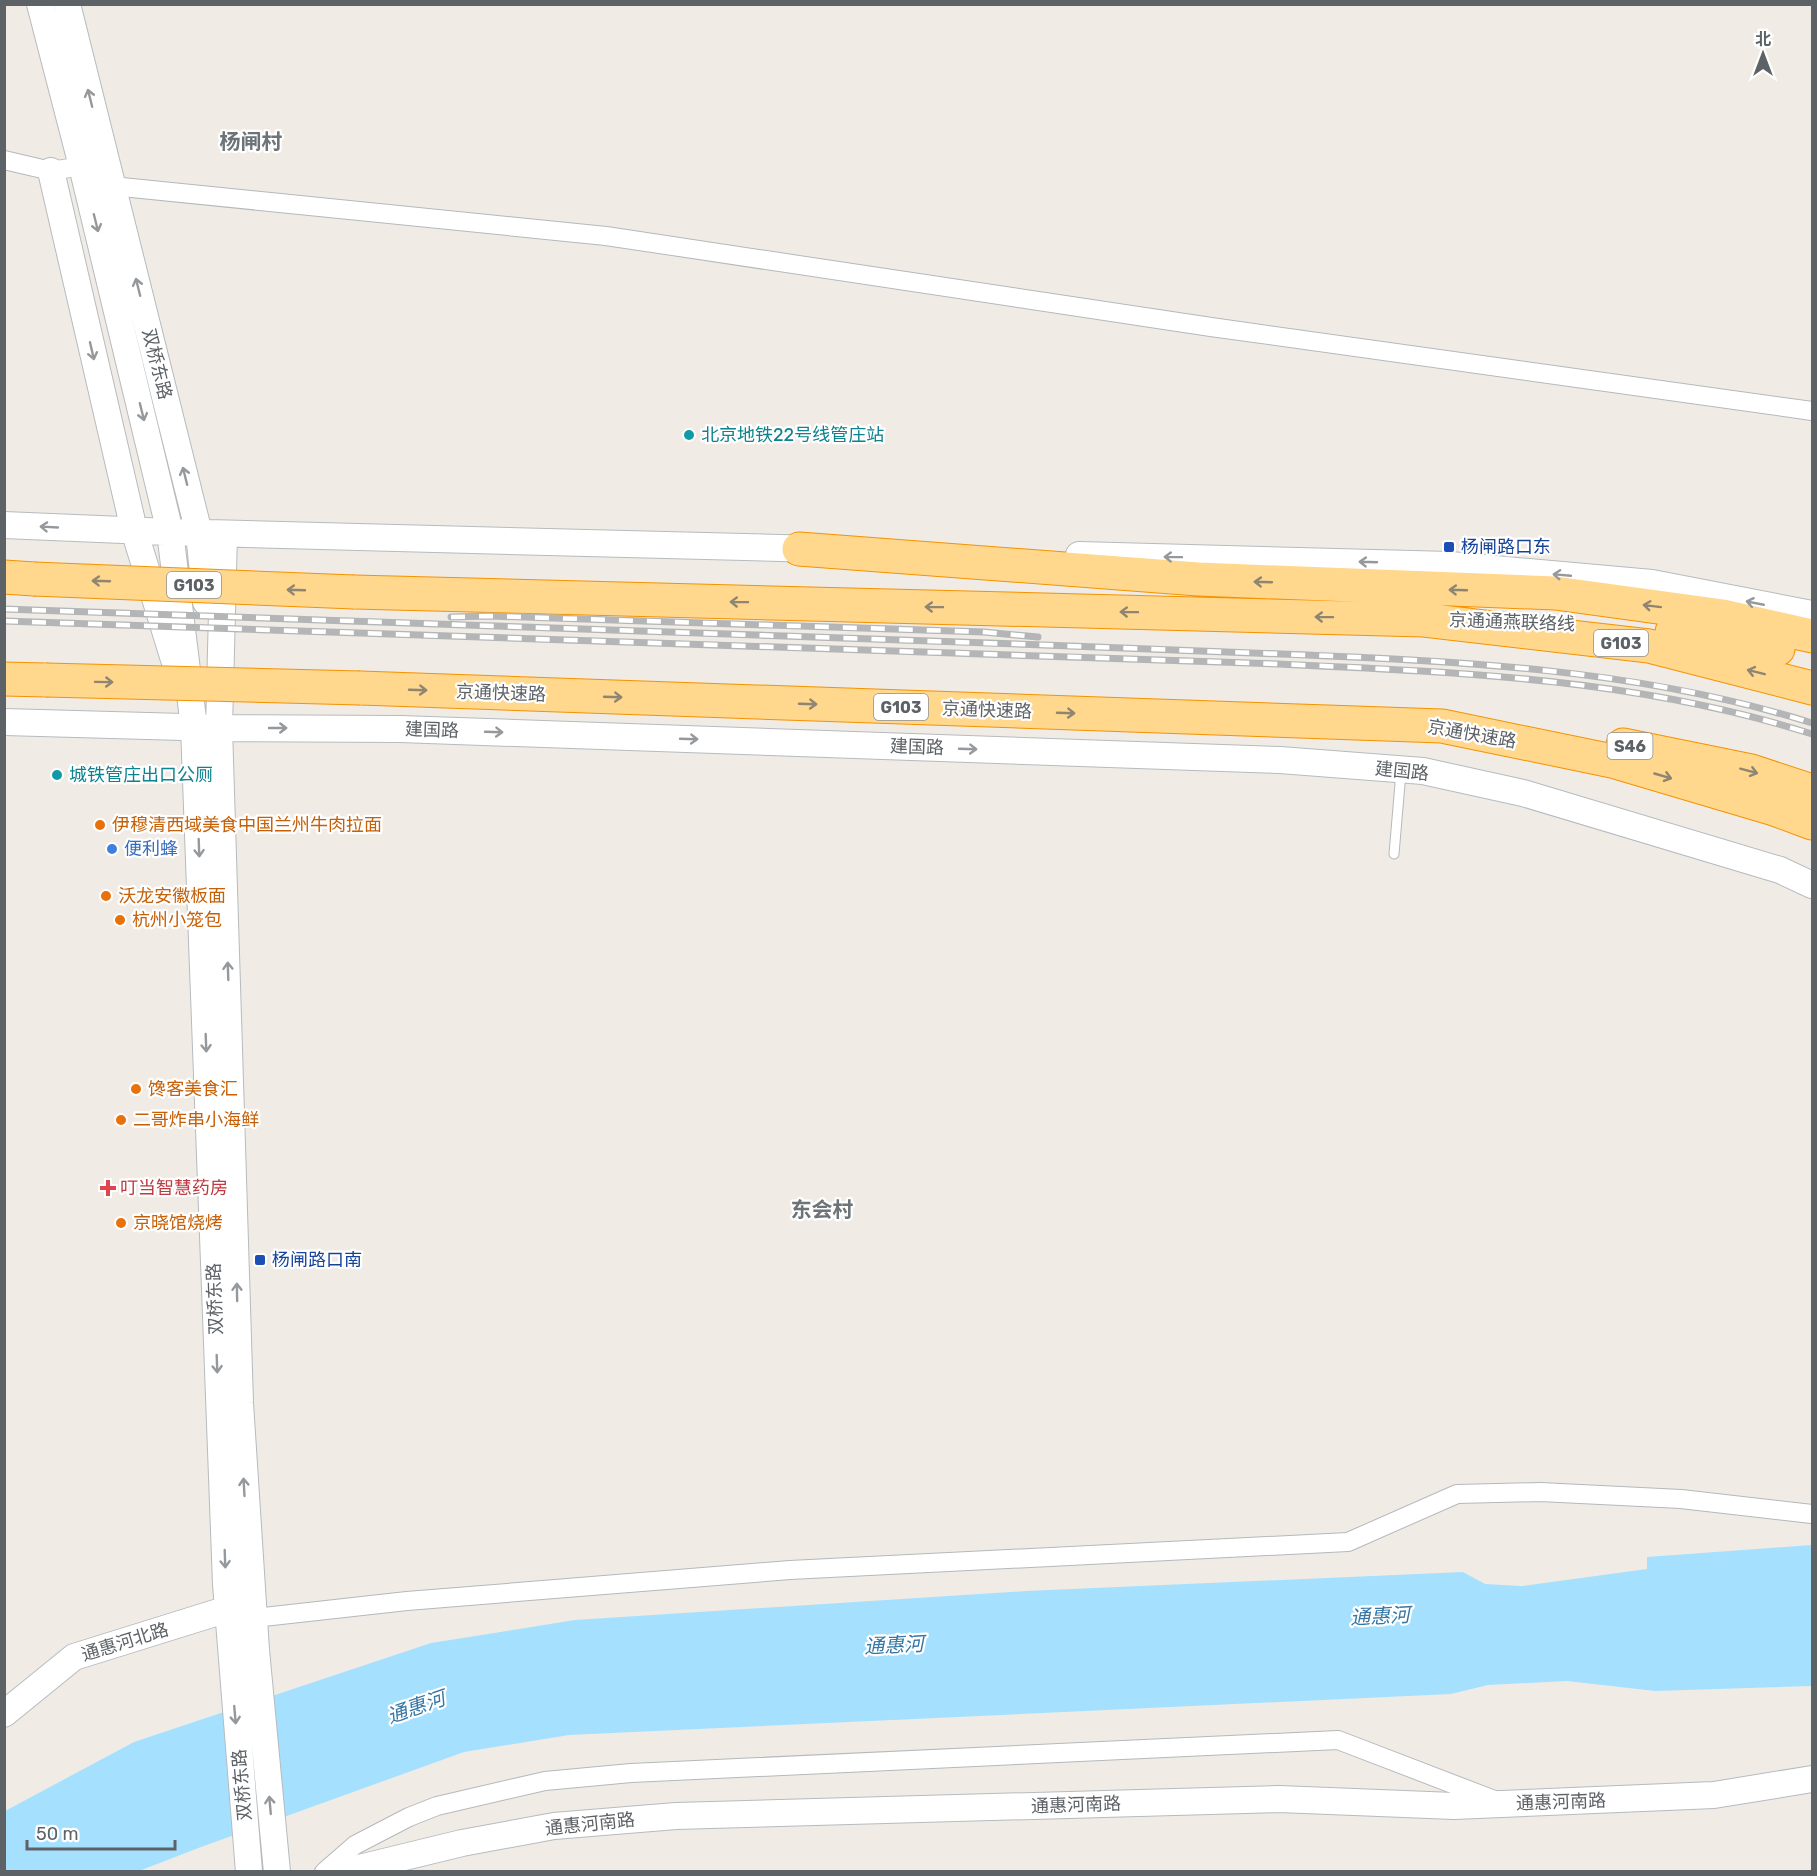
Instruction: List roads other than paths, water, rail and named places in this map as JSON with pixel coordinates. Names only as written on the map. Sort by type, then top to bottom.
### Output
[{"type":"highway","points":[[799,549],[1197,579],[1555,593],[1723,615],[1812,636]]},
{"type":"highway","name":"G103","points":[[19,578],[354,592],[1424,620],[1649,646],[1812,688]]},
{"type":"highway","name":"京通通燕联络线","points":[[1424,620],[1635,626],[1812,656]]},
{"type":"highway","name":"京通快速路","points":[[4,679],[360,688],[1442,726],[1612,761],[1774,809],[1812,823]]},
{"type":"highway","name":"S46","points":[[1442,726],[1604,741],[1750,771],[1812,791]]},
{"type":"street","name":"双桥东路","points":[[40,4],[82,166],[170,532],[194,727],[230,1656],[249,1872]]},
{"type":"street","name":"双桥东路","points":[[67,4],[112,186],[212,533],[240,1403],[256,1650],[276,1867]]},
{"type":"street","points":[[4,160],[51,171],[82,166]]},
{"type":"street","name":"双桥东路","points":[[51,171],[134,530],[194,727]]},
{"type":"street","points":[[112,186],[606,236],[1211,327],[1812,411]]},
{"type":"street","points":[[4,525],[170,532],[1450,565],[1652,583],[1812,614]]},
{"type":"street","name":"建国路","points":[[4,722],[219,728],[400,729],[1280,760],[1423,771],[1523,793],[1780,870],[1812,885]]},
{"type":"street","points":[[254,1618],[407,1600],[790,1570],[1348,1542],[1457,1494],[1540,1492],[1682,1499],[1812,1514]]},
{"type":"street","name":"通惠河北路","points":[[4,1714],[74,1657],[228,1609]]},
{"type":"street","points":[[324,1872],[355,1845],[437,1806],[545,1781],[631,1773],[1338,1740],[1505,1804]]},
{"type":"street","name":"通惠河南路","points":[[343,1872],[462,1843],[554,1826],[676,1816],[1279,1799],[1454,1806],[1714,1795],[1812,1779]]},
{"type":"lane","points":[[1394,854],[1401,770]]},
{"type":"water","name":"通惠河","points":[[1812,1545],[1812,1686],[1655,1691],[1567,1681],[1488,1685],[1451,1694],[569,1735],[464,1752],[139,1871],[5,1872],[5,1811],[134,1742],[431,1643],[575,1620],[1026,1591],[1463,1572],[1485,1584],[1522,1586],[1647,1569],[1647,1557]]},
{"type":"railway","points":[[4,609],[1415,660],[1616,679],[1682,690],[1812,723]]},
{"type":"railway","points":[[451,617],[489,616],[984,632],[1038,637]]},
{"type":"railway","points":[[4,621],[1279,664],[1482,675],[1548,681],[1681,701],[1812,734]]},
{"type":"place","name":"北京地铁22号线管庄站","points":[[689,435]]},
{"type":"place","name":"杨闸路口东","points":[[1449,547]]},
{"type":"place","name":"城铁管庄出口公厕","points":[[57,775]]},
{"type":"place","name":"伊穆清西域美食中国兰州牛肉拉面","points":[[100,825]]},
{"type":"place","name":"便利蜂","points":[[112,849]]},
{"type":"place","name":"沃龙安徽板面","points":[[106,896]]},
{"type":"place","name":"杭州小笼包","points":[[120,920]]},
{"type":"place","name":"馋客美食汇","points":[[136,1089]]},
{"type":"place","name":"二哥炸串小海鲜","points":[[121,1120]]},
{"type":"place","name":"叮当智慧药房","points":[[108,1188]]},
{"type":"place","name":"京晓馆烧烤","points":[[121,1223]]},
{"type":"place","name":"杨闸路口南","points":[[260,1260]]},
{"type":"district","name":"杨闸村","points":[[251,142]]},
{"type":"district","name":"东会村","points":[[822,1210]]}]
